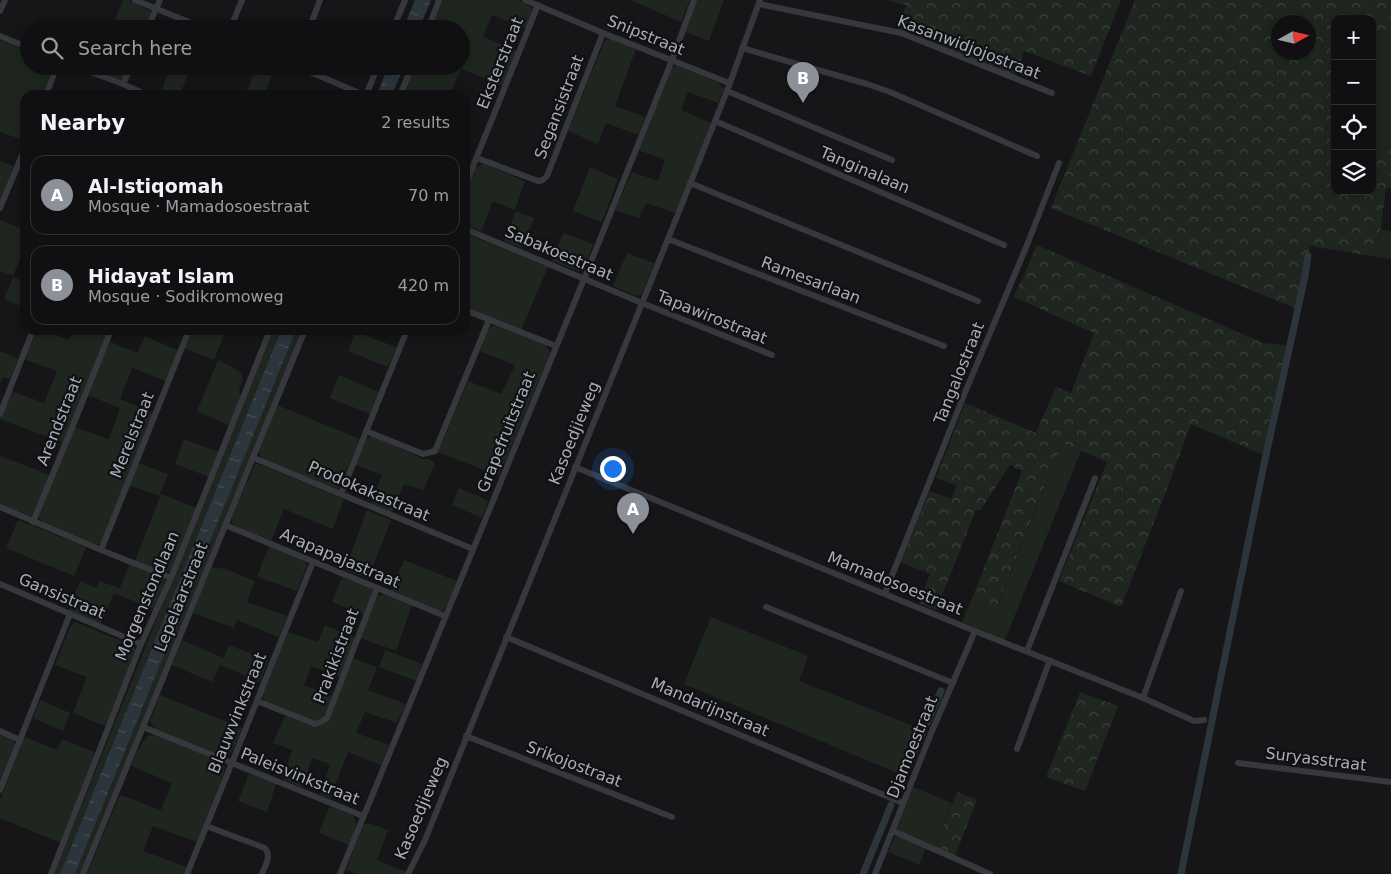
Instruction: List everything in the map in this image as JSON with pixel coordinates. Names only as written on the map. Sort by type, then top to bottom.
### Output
[{"type":"street","points":[[0,11],[5,0]]},
{"type":"street","points":[[135,0],[184,20]]},
{"type":"street","points":[[151,20],[160,0]]},
{"type":"street","points":[[234,20],[242,0]]},
{"type":"street","points":[[312,20],[320,0]]},
{"type":"street","points":[[398,20],[406,0]]},
{"type":"street","points":[[432,20],[440,0]]},
{"type":"street","name":"Snipstraat","points":[[525,0],[729,83]]},
{"type":"street","name":"Grapefruitstraat","points":[[340,874],[584,279],[672,60],[694,0]]},
{"type":"street","name":"Kasoedjieweg","points":[[409,874],[425,840],[668,239],[715,121],[759,2]]},
{"type":"street","name":"Kasanwidjojostraat","points":[[759,2],[902,33],[1052,93]]},
{"type":"street","name":"Eksterstraat","points":[[470,174],[538,5]]},
{"type":"street","name":"Segansistraat","points":[[477,158],[538,180],[543,180],[547,176],[603,32]]},
{"type":"street","points":[[0,36],[20,44]]},
{"type":"street","points":[[742,48],[890,92],[1037,156]]},
{"type":"street","points":[[48,90],[54,75]]},
{"type":"street","points":[[98,75],[136,90]]},
{"type":"street","points":[[123,84],[127,75]]},
{"type":"street","points":[[317,75],[353,90]]},
{"type":"street","points":[[367,90],[374,75]]},
{"type":"street","points":[[402,90],[408,75]]},
{"type":"street","points":[[726,91],[892,160]]},
{"type":"street","name":"Tanginalaan","points":[[715,121],[1004,245]]},
{"type":"street","points":[[0,208],[20,160]]},
{"type":"street","name":"Tangalostraat","points":[[885,593],[1059,163]]},
{"type":"street","points":[[690,183],[978,301]]},
{"type":"street","name":"Sabakoestraat","points":[[470,231],[642,303]]},
{"type":"street","name":"Ramesarlaan","points":[[668,239],[944,346]]},
{"type":"street","name":"Tapawirostraat","points":[[642,303],[772,355]]},
{"type":"street","points":[[470,312],[556,346]]},
{"type":"street","points":[[366,431],[423,454],[435,451],[489,320]]},
{"type":"street","points":[[0,414],[31,335]]},
{"type":"street","name":"Arendstraat","points":[[33,522],[109,335]]},
{"type":"street","name":"Merelstraat","points":[[101,550],[187,335]]},
{"type":"street","name":"Morgenstondlaan","points":[[51,874],[141,644],[170,578],[268,335]]},
{"type":"street","name":"Lepelaarstraat","points":[[83,874],[303,335]]},
{"type":"street","points":[[341,494],[405,335]]},
{"type":"street","name":"Prodokakastraat","points":[[254,458],[473,549]]},
{"type":"street","name":"Mamadosoestraat","points":[[575,467],[1143,698],[1194,721],[1204,720]]},
{"type":"street","points":[[1027,651],[1095,478]]},
{"type":"street","points":[[0,507],[170,578]]},
{"type":"street","name":"Arapapajastraat","points":[[225,525],[445,616]]},
{"type":"street","name":"Blauwvinkstraat","points":[[187,874],[313,562]]},
{"type":"street","name":"Gansistraat","points":[[0,584],[141,644]]},
{"type":"street","name":"Prakikistraat","points":[[256,701],[315,724],[327,718],[377,588]]},
{"type":"street","points":[[1143,698],[1181,591]]},
{"type":"street","points":[[766,607],[953,683]]},
{"type":"street","points":[[0,790],[70,614]]},
{"type":"street","name":"Djamoestraat","points":[[875,874],[975,631]]},
{"type":"street","name":"Mandarijnstraat","points":[[506,637],[903,803]]},
{"type":"street","points":[[1017,748],[1050,660]]},
{"type":"street","name":"Paleisvinkstraat","points":[[144,727],[363,816]]},
{"type":"street","points":[[0,731],[20,740]]},
{"type":"street","name":"Srikojostraat","points":[[466,736],[672,817]]},
{"type":"street","name":"Suryasstraat","points":[[1238,764],[1391,782]]},
{"type":"street","points":[[206,826],[265,848],[269,857],[262,874]]},
{"type":"street","points":[[893,832],[990,874]]},
{"type":"green space","points":[[123,0],[128,0],[150,11],[151,14],[149,20],[115,20]]},
{"type":"green space","points":[[442,0],[518,0],[534,10],[527,28],[492,15],[483,37],[518,51],[504,86],[470,73],[470,20],[434,20]]},
{"type":"green space","points":[[631,0],[690,0],[681,22]]},
{"type":"green space","points":[[697,0],[724,0],[709,41],[685,32]]},
{"type":"green space","points":[[886,0],[1121,0],[1091,76],[1024,51],[1016,76],[919,37],[921,25],[913,23],[910,33],[898,29],[906,5]]},
{"type":"green space","points":[[1135,0],[1391,0],[1391,33],[1376,31],[1376,15],[1331,15],[1331,195],[1376,195],[1376,146],[1391,148],[1391,188],[1386,188],[1377,257],[1310,246],[1297,309],[1051,208]]},
{"type":"green space","points":[[1376,31],[1391,33],[1391,148],[1376,146]]},
{"type":"green space","points":[[607,39],[613,39],[636,49],[615,106],[645,117],[638,135],[606,123],[598,144],[568,131],[604,42]]},
{"type":"green space","points":[[0,40],[20,48],[20,75],[50,75],[45,90],[20,90],[20,139],[0,132]]},
{"type":"green space","points":[[677,65],[719,83],[724,89],[718,103],[688,92],[681,110],[711,123],[675,213],[646,203],[639,218],[615,210],[632,172],[658,181],[665,160],[638,150],[672,68]]},
{"type":"green space","points":[[107,75],[125,75],[121,80]]},
{"type":"green space","points":[[168,75],[188,75],[182,90],[162,90]]},
{"type":"green space","points":[[253,75],[272,75],[266,90],[247,90]]},
{"type":"green space","points":[[411,75],[458,75],[452,90],[405,90]]},
{"type":"green space","points":[[0,161],[14,166],[0,201]]},
{"type":"green space","points":[[484,164],[525,181],[515,210],[493,201],[481,231],[470,227],[470,180],[475,168]]},
{"type":"green space","points":[[590,167],[618,179],[602,222],[573,211]]},
{"type":"green space","points":[[516,211],[534,218],[522,248],[504,241]]},
{"type":"green space","points":[[0,220],[20,228],[20,258],[13,276],[0,271]]},
{"type":"green space","points":[[1381,230],[1391,231],[1391,259],[1377,257]]},
{"type":"green space","points":[[563,233],[593,244],[584,268],[581,270],[578,271],[552,261]]},
{"type":"green space","points":[[470,235],[548,267],[521,330],[470,309]]},
{"type":"green space","points":[[1037,245],[1263,343],[1289,346],[1266,456],[1191,424],[1121,607],[1059,581],[1107,462],[1062,443],[997,607],[973,596],[1022,471],[1010,465],[980,511],[976,510],[936,610],[919,604],[930,574],[900,562],[930,491],[951,499],[957,486],[936,478],[965,403],[1036,433],[1056,387],[1071,393],[1094,333],[1014,297]]},
{"type":"green space","points":[[627,253],[654,263],[642,294],[636,296],[613,286]]},
{"type":"green space","points":[[13,277],[20,280],[20,306],[4,299]]},
{"type":"green space","points":[[492,326],[497,326],[546,345],[550,353],[499,476],[438,452],[468,381],[501,394],[515,365],[480,351],[488,330]]},
{"type":"green space","points":[[35,335],[56,335],[69,340],[72,335],[106,335],[64,443],[0,419],[11,391],[44,403],[57,371],[24,359]]},
{"type":"green space","points":[[189,335],[224,335],[214,360],[184,348]]},
{"type":"green space","points":[[271,335],[279,335],[60,874],[54,874]]},
{"type":"green space","points":[[294,335],[300,335],[81,874],[75,874]]},
{"type":"green space","points":[[355,335],[364,335],[396,347],[388,367],[348,351]]},
{"type":"green space","points":[[145,336],[179,351],[166,381],[132,368],[120,399],[153,413],[103,541],[94,546],[42,523],[39,515],[74,427],[109,439],[120,408],[87,395],[108,341],[137,353]]},
{"type":"green space","points":[[0,351],[18,359],[10,379],[3,377],[0,384]]},
{"type":"green space","points":[[218,360],[235,368],[241,373],[243,380],[239,389],[241,397],[230,426],[197,411]]},
{"type":"green space","points":[[339,375],[379,392],[370,414],[330,398]]},
{"type":"green space","points":[[277,405],[360,439],[339,488],[336,489],[261,458],[259,451]]},
{"type":"green space","points":[[373,436],[423,459],[430,459],[435,464],[423,490],[404,484],[392,512],[371,503],[382,475],[355,465],[363,443]]},
{"type":"green space","points":[[184,439],[218,452],[209,477],[175,464]]},
{"type":"green space","points":[[1062,443],[1081,451],[1005,640],[962,622],[973,596],[998,606]]},
{"type":"green space","points":[[0,456],[50,475],[33,515],[27,517],[0,506]]},
{"type":"green space","points":[[138,463],[168,474],[159,496],[129,485]]},
{"type":"green space","points":[[256,463],[344,499],[333,529],[284,509],[271,541],[236,527],[232,523],[231,517]]},
{"type":"green space","points":[[459,488],[488,501],[482,518],[452,505]]},
{"type":"green space","points":[[161,494],[197,508],[171,571],[164,573],[135,561]]},
{"type":"green space","points":[[367,510],[391,520],[368,579],[345,570]]},
{"type":"green space","points":[[18,520],[86,547],[74,576],[6,548]]},
{"type":"green space","points":[[269,546],[304,561],[307,565],[297,591],[257,577]]},
{"type":"green space","points":[[404,560],[457,581],[443,610],[438,611],[391,590]]},
{"type":"green space","points":[[129,565],[164,578],[166,582],[156,610],[114,593],[100,625],[68,611],[80,581],[96,588],[99,581],[120,588]]},
{"type":"green space","points":[[211,567],[226,569],[255,581],[247,602],[288,616],[279,637],[237,620],[234,628],[193,613]]},
{"type":"green space","points":[[342,577],[371,588],[373,593],[365,615],[332,602]]},
{"type":"green space","points":[[384,594],[412,605],[396,651],[360,638],[375,600],[378,596]]},
{"type":"green space","points":[[711,617],[808,656],[799,681],[921,729],[902,775],[684,684]]},
{"type":"green space","points":[[74,623],[133,646],[136,649],[108,727],[73,713],[87,677],[55,665],[71,625]]},
{"type":"green space","points":[[325,625],[356,638],[340,677],[311,666],[304,685],[333,697],[325,715],[315,721],[267,703],[262,697],[262,692],[288,632],[318,642]]},
{"type":"green space","points":[[182,640],[224,658],[229,645],[268,660],[260,682],[220,665],[212,682],[172,665]]},
{"type":"green space","points":[[385,650],[422,664],[416,681],[379,667]]},
{"type":"green space","points":[[353,658],[377,667],[368,690],[406,704],[397,723],[365,712],[356,733],[389,745],[381,765],[348,752],[330,798],[320,795],[330,764],[312,758],[302,788],[283,779],[292,750],[273,743],[285,716],[319,727],[328,720]]},
{"type":"green space","points":[[1080,692],[1118,706],[1085,791],[1046,777]]},
{"type":"green space","points":[[160,695],[242,728],[232,752],[225,757],[156,729],[150,721]]},
{"type":"green space","points":[[40,700],[70,713],[63,731],[33,718]]},
{"type":"green space","points":[[0,734],[13,740],[15,746],[0,784]]},
{"type":"green space","points":[[154,735],[216,759],[224,764],[224,773],[197,842],[153,826],[143,851],[187,867],[184,874],[87,874],[120,795],[161,810],[172,783],[131,766],[145,739],[148,736]]},
{"type":"green space","points":[[24,737],[57,750],[62,739],[96,753],[61,843],[0,818],[0,800]]},
{"type":"green space","points":[[249,774],[276,784],[267,812],[238,801]]},
{"type":"green space","points":[[913,787],[952,803],[935,847],[897,830],[896,827]]},
{"type":"green space","points":[[957,792],[977,800],[955,856],[935,847]]},
{"type":"green space","points":[[330,806],[353,816],[355,819],[355,830],[349,845],[319,833]]},
{"type":"green space","points":[[369,823],[388,830],[377,860],[407,872],[406,874],[357,874],[346,870],[363,826]]},
{"type":"green space","points":[[895,837],[901,837],[926,848],[919,865],[888,852]]},
{"type":"water","points":[[415,0],[431,0],[423,20],[407,20]]},
{"type":"water","points":[[385,75],[400,75],[394,90],[379,90]]},
{"type":"water","points":[[279,335],[294,335],[75,874],[60,874]]},
{"type":"waterway","points":[[1181,874],[1308,256]]},
{"type":"waterway","points":[[927,723],[941,691]]},
{"type":"waterway","points":[[897,792],[924,729]]},
{"type":"waterway","points":[[863,874],[891,805]]},
{"type":"place","name":"Hidayat Islam","points":[[803,103]]},
{"type":"place","name":"Al-Istiqomah","points":[[633,534]]}]
